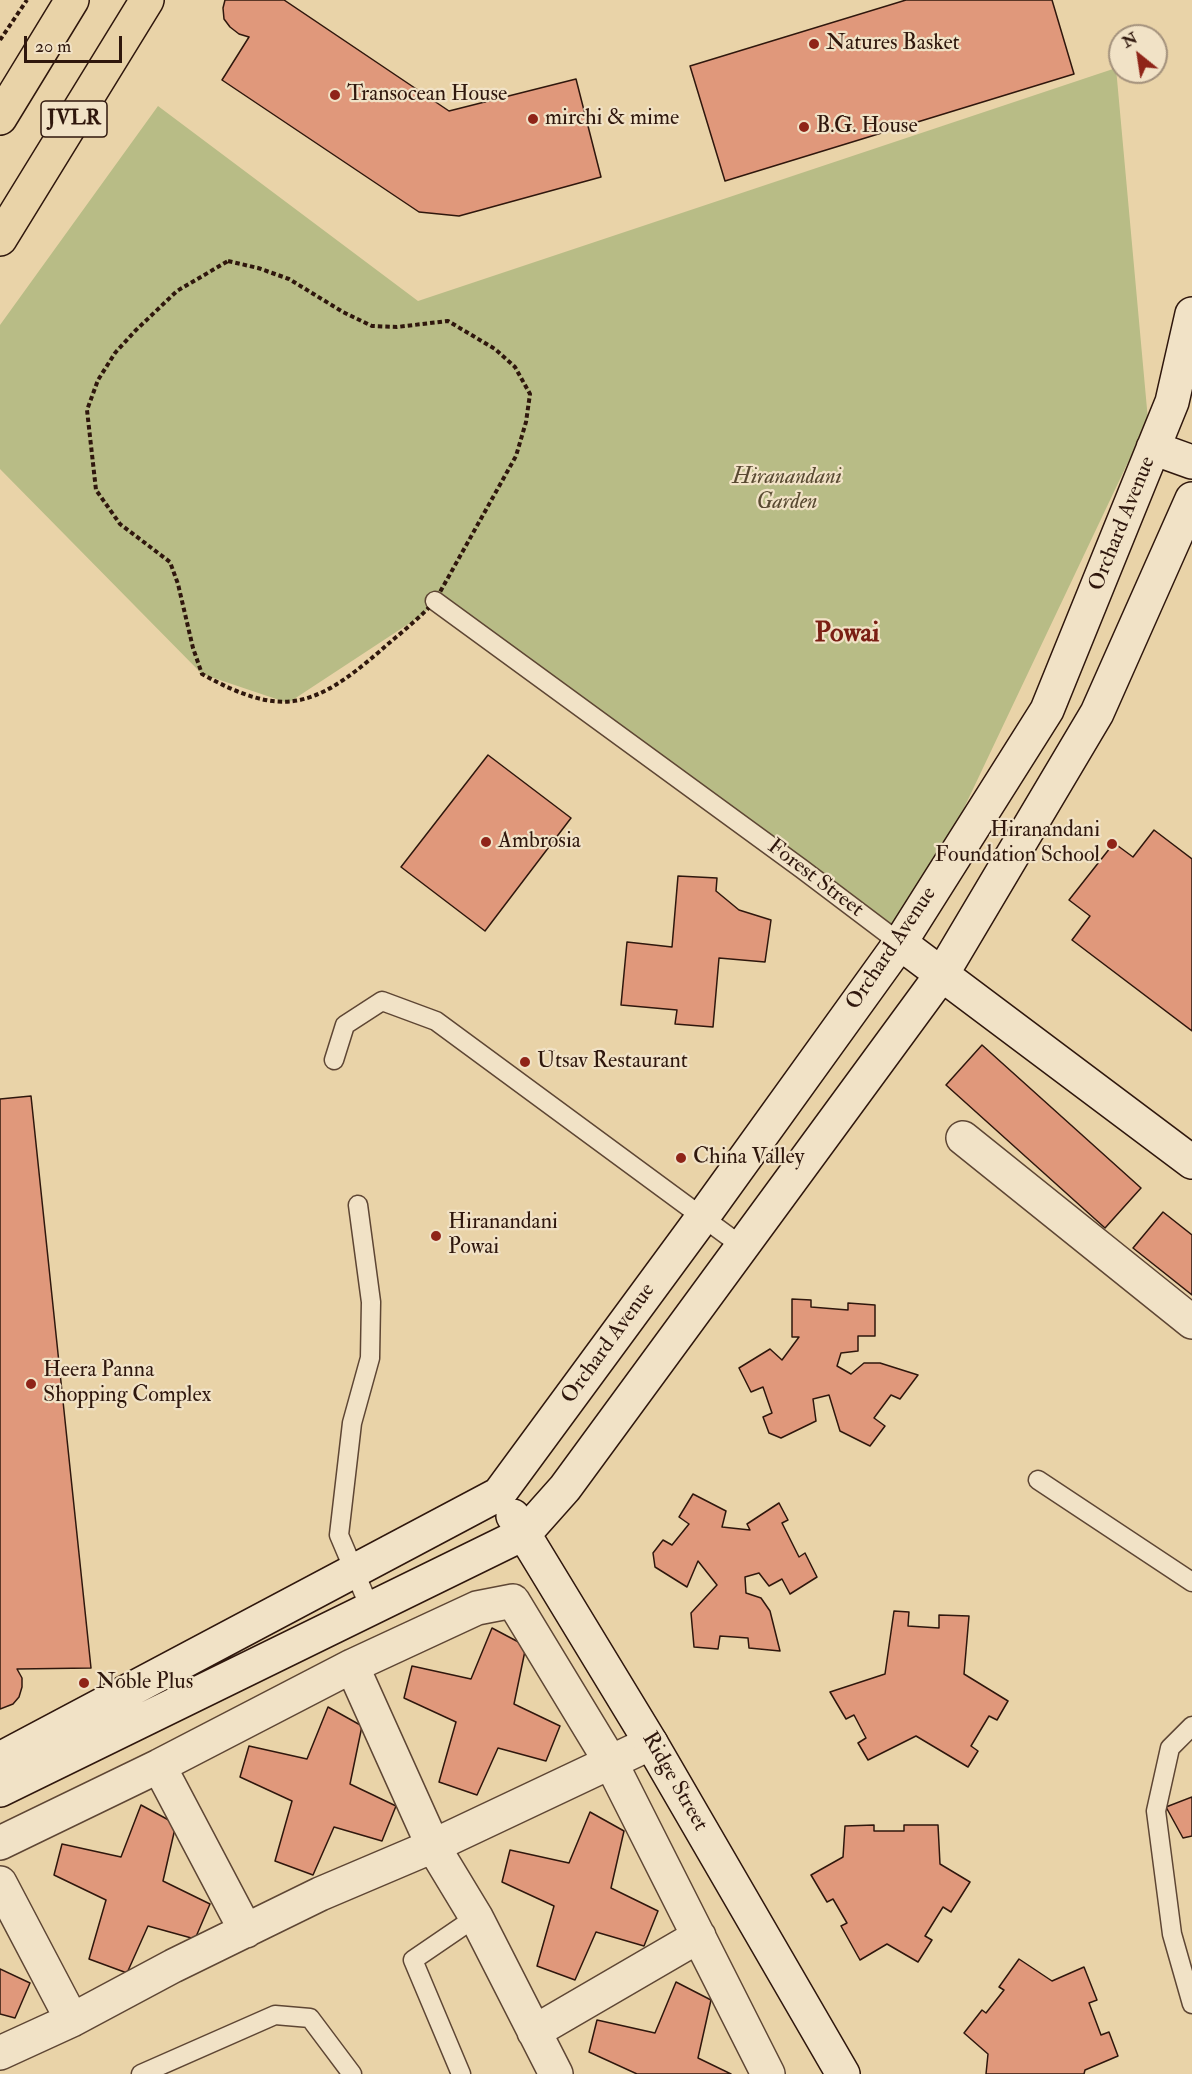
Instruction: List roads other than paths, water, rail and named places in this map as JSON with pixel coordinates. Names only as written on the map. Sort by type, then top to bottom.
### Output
[{"type":"main road","name":"JVLR","points":[[0,118],[72,0]]},
{"type":"main road","name":"JVLR","points":[[0,239],[147,0]]},
{"type":"street","name":"Orchard Avenue","points":[[499,1494],[900,943],[1047,710],[1154,448],[1182,406],[1192,314]]},
{"type":"street","points":[[1154,448],[1192,462]]},
{"type":"street","points":[[0,1790],[525,1533],[565,1488],[942,974],[1097,713],[1192,499]]},
{"type":"street","name":"Forest Street","points":[[900,943],[1192,1162]]},
{"type":"street","points":[[963,1138],[1192,1322]]},
{"type":"street","points":[[0,1759],[499,1494]]},
{"type":"street","name":"Ridge Street","points":[[499,1494],[525,1533],[651,1743],[843,2074]]},
{"type":"street","points":[[0,1844],[159,1766],[352,1666],[477,1608],[513,1601],[610,1761],[768,2074]]},
{"type":"street","points":[[352,1666],[433,1846],[476,1917],[556,2074]]},
{"type":"street","points":[[0,2053],[72,2020],[173,1966],[320,1894],[433,1846],[651,1743]]},
{"type":"street","points":[[159,1766],[246,1931]]},
{"type":"street","points":[[0,1883],[72,2020]]},
{"type":"street","points":[[534,2032],[699,1936]]},
{"type":"lane","name":"Forest Street","points":[[435,602],[900,943]]},
{"type":"lane","points":[[334,1060],[345,1025],[382,1000],[436,1021],[743,1247]]},
{"type":"lane","points":[[358,1205],[371,1302],[370,1358],[352,1423],[339,1535],[370,1608]]},
{"type":"lane","points":[[1038,1480],[1192,1582]]},
{"type":"lane","points":[[1192,1726],[1170,1748],[1156,1811],[1172,1934],[1192,2004]]},
{"type":"lane","points":[[462,2074],[413,1960],[476,1917]]},
{"type":"lane","points":[[141,2074],[275,2015],[309,2018],[352,2074]]},
{"type":"place","name":"Natures Basket","points":[[814,44]]},
{"type":"place","name":"Transocean House","points":[[335,95]]},
{"type":"place","name":"mirchi & mime","points":[[533,119]]},
{"type":"place","name":"B.G. House","points":[[804,127]]},
{"type":"place","name":"Ambrosia","points":[[486,842]]},
{"type":"place","name":"Hiranandani Foundation School","points":[[1112,844]]},
{"type":"place","name":"Utsav Restaurant","points":[[525,1062]]},
{"type":"place","name":"China Valley","points":[[681,1158]]},
{"type":"place","name":"Hiranandani Powai","points":[[436,1236]]},
{"type":"place","name":"Heera Panna Shopping Complex","points":[[31,1384]]},
{"type":"place","name":"Noble Plus","points":[[84,1683]]},
{"type":"district","name":"Powai","points":[[847,635]]},
{"type":"park label","name":"Hiranandani Garden","points":[[787,490]]}]
